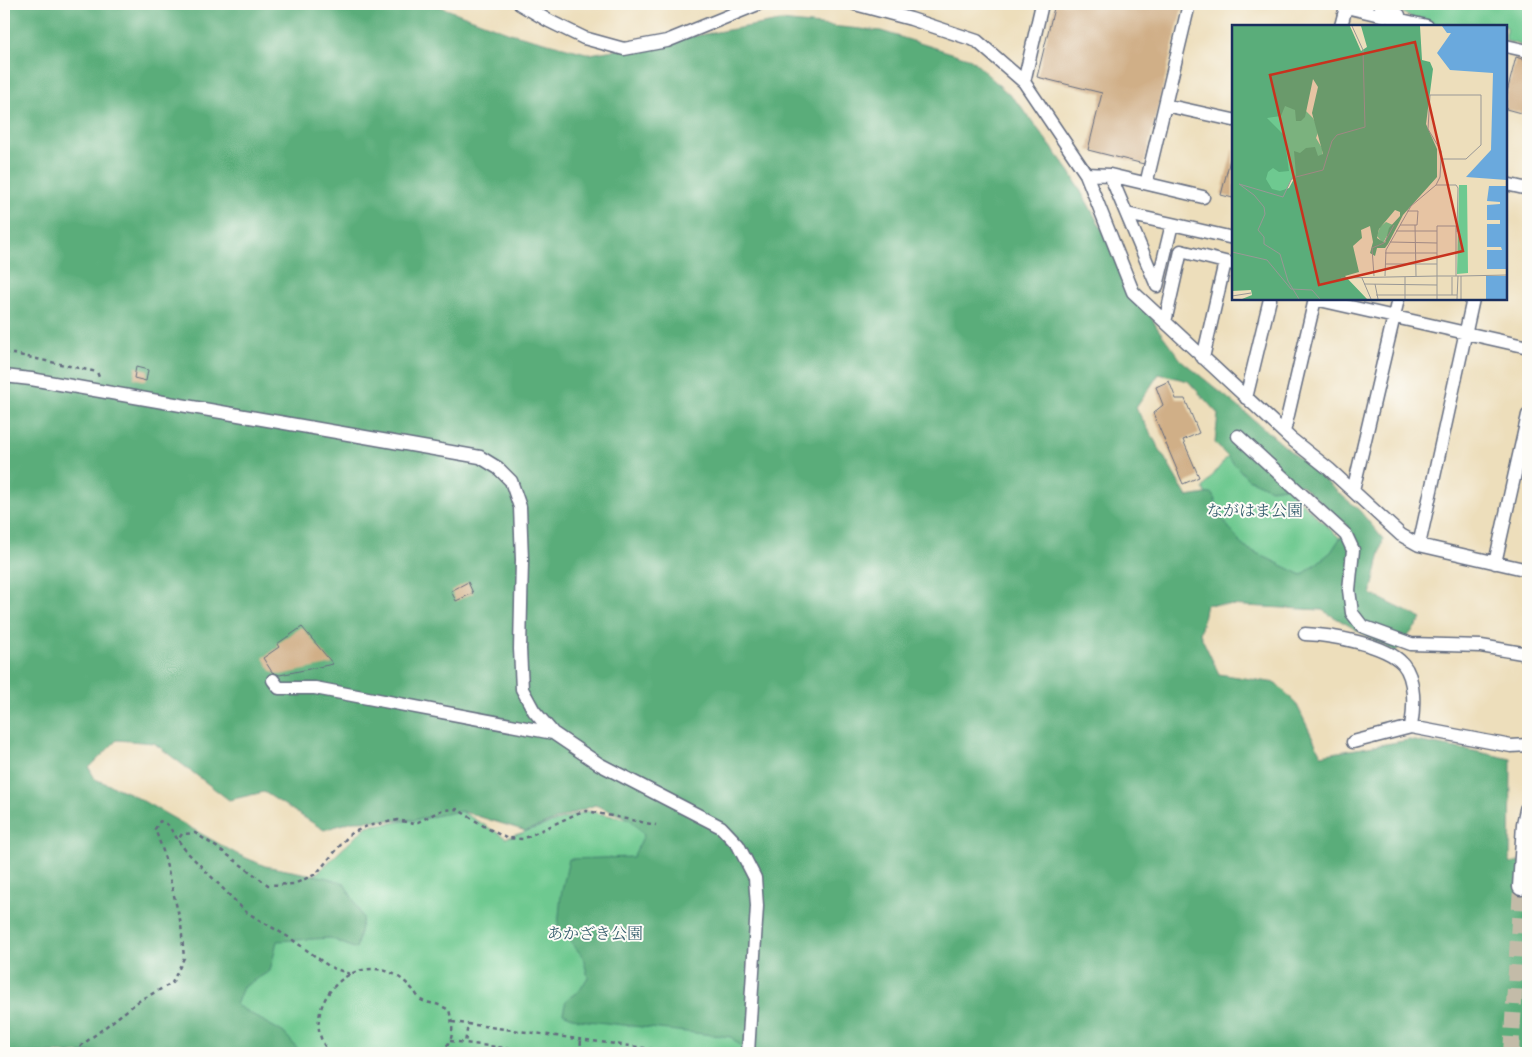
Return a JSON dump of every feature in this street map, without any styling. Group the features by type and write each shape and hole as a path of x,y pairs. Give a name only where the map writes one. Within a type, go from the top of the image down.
{"main road":[{"path":"1521,887 1528,810"}],"street":[{"path":"520,4 584,38 624,49 666,41 758,4"},
{"path":"855,4 911,19 977,41 1024,82 1086,174 1132,292 1246,398 1401,535 1419,545 1528,570"},
{"path":"1024,82 1042,4"},
{"path":"1148,176 1188,4"},
{"path":"1380,4 1411,22"},
{"path":"1342,25 1346,8 1423,25"},
{"path":"1507,46 1528,51"},
{"path":"1164,105 1232,120"},
{"path":"1086,174 1110,175 1203,197"},
{"path":"1110,175 1157,286 1172,224"},
{"path":"1507,184 1528,189"},
{"path":"1127,214 1232,238"},
{"path":"1165,322 1181,251 1229,263 1203,358"},
{"path":"1246,398 1270,300"},
{"path":"1284,432 1315,300"},
{"path":"1320,300 1528,347"},
{"path":"1352,491 1398,300"},
{"path":"1419,545 1473,300"},
{"path":"4,376 186,405 480,457 498,468 511,481 520,507 522,689 534,711 553,733 599,764 720,828 738,845 755,878 757,906 748,1053"},
{"path":"1495,563 1528,415"},
{"path":"1238,436 1346,535 1353,550 1349,590 1352,613 1362,626 1411,644 1481,646 1528,654"},
{"path":"1305,634 1361,642 1384,651 1403,664 1410,679 1414,702 1412,727"},
{"path":"273,680 279,688 315,688 553,733"},
{"path":"1353,742 1412,727 1511,746 1528,745"}],"path":[{"path":"4,354 14,354 97,372"},
{"path":"178,840 182,834 195,834 221,850 268,885 294,884 316,874 350,834 367,826 398,820 414,824 442,810 457,809 486,828 506,838 523,840 578,813 587,811 656,825"},
{"path":"75,1053 82,1045 139,1001 172,983 184,958 181,924 163,851 155,829 160,821 168,825 186,851 246,912 290,938 330,966 350,974"},
{"path":"330,1053 320,1034 319,1016 324,998 335,984 350,974 367,969 385,971 402,978 421,1000 450,1010 452,1022 450,1041 447,1048 438,1053"},
{"path":"452,1022 681,1053"},
{"path":"465,1043 468,1024"},
{"path":"580,1053 582,1040"},
{"path":"450,1041 542,1053"}],"green space":[{"path":"4,4 433,4 510,33 590,54 780,21 881,31 971,59 1020,105 1070,172 1158,329 1181,360 1360,511 1383,539 1371,594 1422,619 1395,652 1322,610 1206,604 1200,634 1219,674 1276,683 1296,703 1321,755 1409,740 1511,759 1510,863 1528,861 1528,1053 748,1053 731,1037 579,1020 563,1013 566,1000 580,990 588,977 583,957 558,926 561,895 569,859 633,857 644,835 630,819 595,805 526,831 461,811 413,820 353,821 324,830 264,792 229,800 154,743 117,740 89,768 95,779 129,793 237,854 265,866 324,877 344,883 363,918 356,949 330,938 277,941 270,971 243,987 236,1005 284,1033 299,1050 299,1053 4,1053","holes":["1159,374 1188,381 1218,414 1215,443 1248,479 1271,489 1301,485 1348,526 1331,552 1302,575 1244,547 1223,520 1212,493 1187,497 1136,408"]},
{"path":"1388,4 1528,4 1528,47 1507,41 1507,25 1440,25 1413,19"},
{"name":"ながはま公園","path":"1238,443 1344,542 1302,576 1227,541 1203,488"},
{"name":"あかざき公園","path":"457,809 506,838 587,811 656,825 756,1053 77,1053 269,885 316,874 367,826 428,818"}],"building":[{"path":"1055,4 1183,4 1144,164 1088,150 1102,93 1037,77"},
{"path":"1516,57 1528,61 1528,115 1507,109 1507,92"},
{"path":"1232,152 1232,198 1221,195"},
{"path":"136,367 148,370 146,381 134,378"},
{"path":"1169,381 1176,399 1185,399 1199,433 1183,440 1199,477 1183,484 1153,413 1163,405 1156,387"},
{"path":"468,582 473,593 456,601 451,591"},
{"path":"302,627 333,664 280,675 272,672 263,658 279,647 277,644"}],"tunnel":[{"path":"1511,1053 1521,887"}]}
